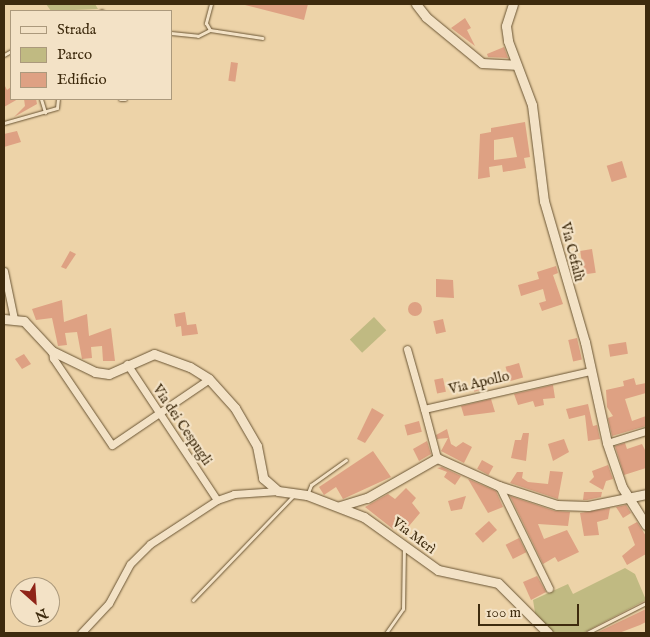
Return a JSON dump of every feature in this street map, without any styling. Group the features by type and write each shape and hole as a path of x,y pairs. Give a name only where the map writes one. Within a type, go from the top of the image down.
{"street":[{"path":"416,4 426,18 482,63 515,66"},
{"name":"Via Cefalù","path":"513,4 506,26 515,66 532,105 544,201 590,371 607,443 627,497 646,525"},
{"path":"4,271 14,319"},
{"path":"4,319 14,319 33,328 52,351 95,372 109,374 127,364 154,354 209,379 223,392 252,435 258,468 278,491"},
{"path":"407,349 437,458"},
{"path":"52,351 53,358 112,445 209,379"},
{"name":"Via dei Cespugli","path":"127,364 217,500"},
{"name":"Via Apollo","path":"424,409 590,371"},
{"path":"607,443 646,431"},
{"path":"437,458 499,486 573,507 646,494"},
{"path":"336,507 367,498 437,458"},
{"path":"499,486 549,588"},
{"path":"81,633 109,603 139,554 217,500 234,494 278,491"},
{"name":"Via Merì","path":"278,491 307,495 364,517 438,570 498,583 548,633"},
{"path":"364,517 362,504 367,498"}],"lane":[{"path":"210,30 206,23 211,4"},
{"path":"172,33 198,36 210,30 262,38"},
{"path":"41,100 44,112"},
{"path":"4,123 44,112 59,105 58,100"},
{"path":"307,495 311,485 346,460"},
{"path":"193,600 295,493"},
{"path":"386,633 403,609 404,546"},
{"path":"587,633 646,603"}],"green space":[{"path":"46,4 95,4 98,9 74,10 50,10"},
{"path":"374,317 386,330 362,353 350,340"},
{"path":"625,568 635,574 646,600 583,633 550,633 536,619 533,600 568,584 573,594"}],"building":[{"path":"241,4 308,4 304,20"},
{"path":"465,18 471,28 467,30 475,46 451,28"},
{"path":"504,47 508,58 488,57 487,54"},
{"path":"231,62 238,63 235,82 228,81"},
{"path":"4,84 7,90 10,88 10,100 16,100 4,107"},
{"path":"24,100 36,100 37,104 14,117 25,106"},
{"path":"525,122 530,157 524,158 526,168 503,172 502,165 489,167 490,177 478,179 480,134 491,132 491,128","holes":["513,137 517,157 494,160 494,140"]},
{"path":"17,131 21,142 4,147 4,134"},
{"path":"622,161 627,177 612,182 607,166"},
{"path":"592,249 596,273 584,275 580,251"},
{"path":"70,251 76,254 66,269 61,267"},
{"path":"556,266 558,273 553,275 563,304 542,311 539,303 546,301 543,289 521,296 518,285 539,279 537,272"},
{"path":"436,279 453,280 454,298 436,297"},
{"path":"62,300 64,322 87,314 89,336 111,328 115,361 103,361 102,346 91,347 92,358 82,359 77,332 65,333 67,345 58,346 52,318 36,320 32,309"},
{"path":"412,302 418,302 422,309 418,316 412,316 408,312 408,306"},
{"path":"185,312 187,325 196,324 198,334 182,336 181,326 176,327 174,314"},
{"path":"443,319 446,332 436,334 433,321"},
{"path":"577,338 582,359 573,361 568,340"},
{"path":"626,342 628,354 610,357 608,345"},
{"path":"24,354 31,364 22,369 15,359"},
{"path":"519,363 523,377 510,381 506,367"},
{"path":"443,378 446,392 437,394 434,380"},
{"path":"483,378 486,389 474,392 471,381"},
{"path":"634,378 636,385 646,383 646,393 625,399 632,421 646,416 646,426 612,436 608,418 613,416 607,407 606,390 624,386 623,381"},
{"path":"553,385 555,398 543,399 544,405 535,407 533,401 518,405 514,394"},
{"path":"491,399 495,412 464,416 461,406"},
{"path":"588,404 593,426 597,425 600,439 588,441 585,415 569,419 566,409"},
{"path":"372,408 384,415 365,443 357,439"},
{"path":"419,421 422,432 407,436 405,425"},
{"path":"447,429 451,444 456,447 463,442 472,447 464,463 441,451 448,438 437,439 436,435"},
{"path":"523,433 529,433 526,461 511,458 515,440 521,440"},
{"path":"564,439 569,452 553,461 548,444"},
{"path":"427,441 431,454 419,461 413,449"},
{"path":"625,443 627,449 642,444 646,452 646,468 624,475 615,446"},
{"path":"373,451 391,477 343,499 336,487 324,495 319,487"},
{"path":"482,460 493,466 489,475 477,469"},
{"path":"608,465 613,479 606,481 603,490 589,482 594,477 592,471"},
{"path":"442,467 461,476 455,485 444,477 447,472 437,468"},
{"path":"550,471 563,472 558,499 510,483 517,472 523,472 522,478 528,482 548,484"},
{"path":"468,479 496,491 503,507 488,513"},
{"path":"406,488 416,498 412,503 420,513 409,526 399,524 393,529 365,507 388,494 395,499"},
{"path":"584,492 602,492 601,497 583,500"},
{"path":"466,496 462,509 451,511 448,501"},
{"path":"510,496 555,511 570,512 568,526 538,524 544,539 567,530 579,552 558,562 555,557 543,564"},
{"path":"626,505 631,513 623,518 616,507"},
{"path":"610,508 608,519 597,522 599,535 584,536 580,513"},
{"path":"489,521 497,530 483,543 475,534"},
{"path":"637,522 646,536 646,554 627,565 622,556 635,545 628,527"},
{"path":"519,538 526,552 513,559 506,545"},
{"path":"537,576 546,592 531,600 523,582"},
{"path":"646,609 646,622 640,625 619,633 596,633"}]}
